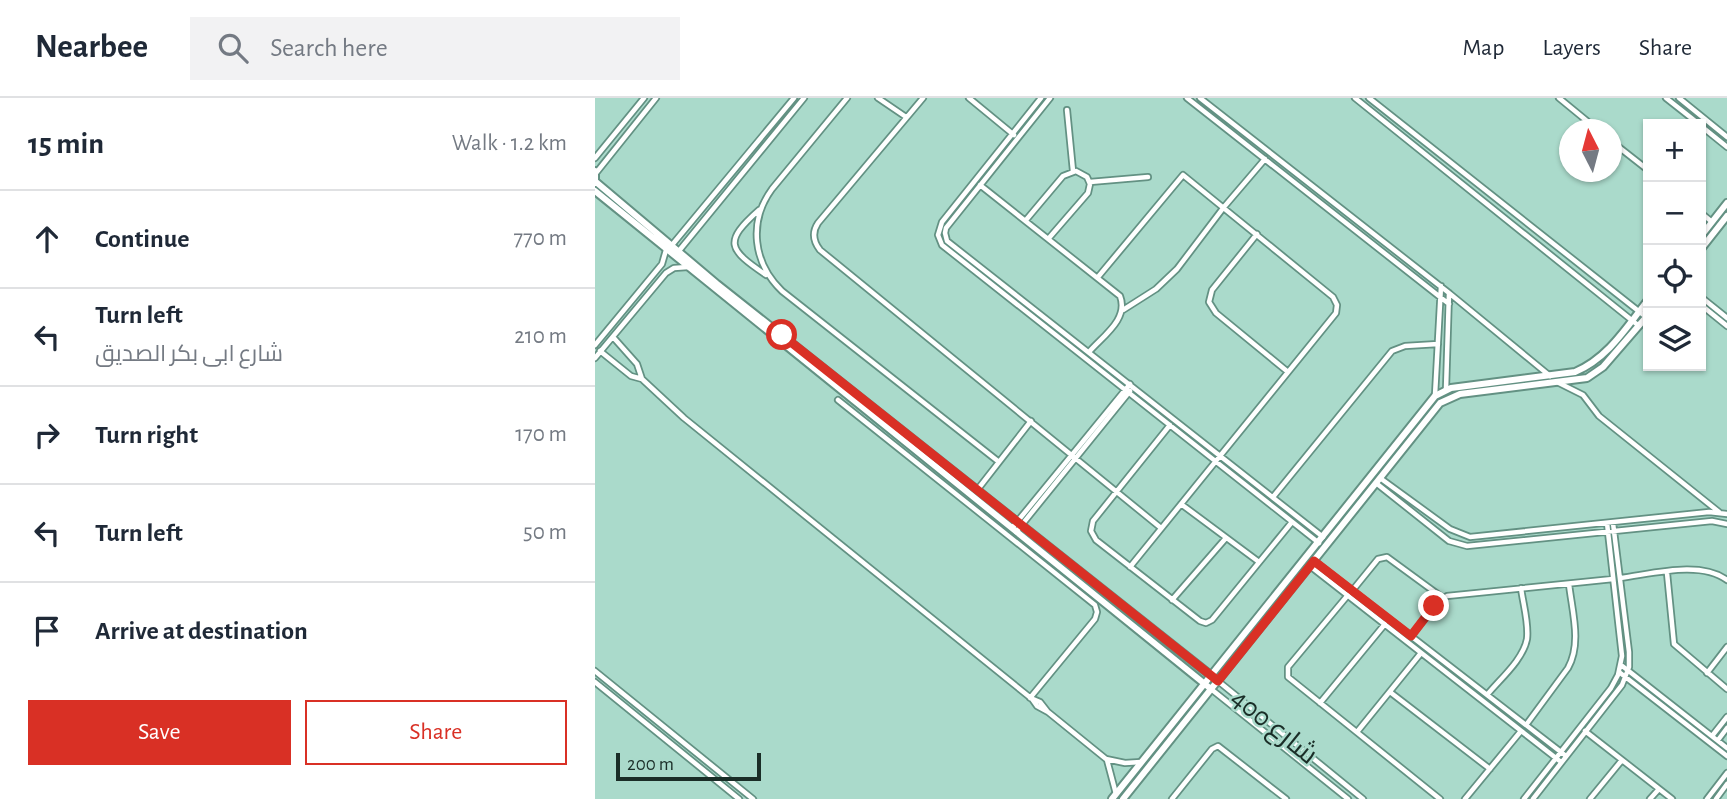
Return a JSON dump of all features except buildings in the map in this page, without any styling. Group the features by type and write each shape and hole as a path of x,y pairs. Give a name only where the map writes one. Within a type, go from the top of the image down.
{"main road":[{"path":"596,172 595,182 688,267 978,489 1218,681"},
{"path":"595,191 632,216"},
{"path":"1706,230 1727,203"},
{"path":"1704,245 1727,216"},
{"path":"669,247 1211,689"},
{"path":"1114,797 1435,396 1447,390 1575,372 1599,360 1643,307"},
{"path":"1123,799 1440,403 1449,397 1587,378 1596,373 1643,321"}],"street":[{"path":"595,158 643,98"},
{"path":"596,172 656,98"},
{"path":"595,345 659,267 669,247 794,98"},
{"path":"678,252 804,98"},
{"path":"847,98 772,189 760,210 757,247 761,261 782,291 999,462"},
{"path":"878,98 906,117"},
{"path":"923,98 818,223 814,233 816,244 891,309 1162,528"},
{"path":"969,98 1018,138"},
{"path":"1041,98 942,222 939,238 947,250 1292,522 1320,539"},
{"path":"1050,98 946,228 946,239 1273,497 1327,545"},
{"path":"1187,98 1449,304"},
{"path":"1200,98 1441,286 1557,383 1583,395 1599,416 1719,512"},
{"path":"1355,98 1639,326"},
{"path":"1369,98 1643,314"},
{"path":"1559,98 1585,119"},
{"path":"1666,98 1692,119"},
{"path":"1679,98 1727,136"},
{"path":"1067,110 1073,171"},
{"path":"1706,130 1727,147"},
{"path":"615,133 623,140"},
{"path":"1622,149 1643,166"},
{"path":"1122,310 1170,277 1265,159"},
{"path":"1026,220 1063,176 1073,171 1081,173 1090,182 1148,177"},
{"path":"1098,277 1183,175 1336,301 1336,313 1131,567"},
{"path":"1049,239 1088,193 1090,182"},
{"path":"980,185 1118,292 1122,310 1118,320 1085,357"},
{"path":"760,210 740,227 735,237 735,245 741,257 770,277"},
{"path":"1706,217 1712,222"},
{"path":"1257,234 1212,290 1209,302 1216,313 1289,372"},
{"path":"659,267 666,273"},
{"path":"595,358 666,273 674,268 688,267"},
{"path":"1435,396 1441,286"},
{"path":"1447,390 1449,293"},
{"path":"1706,301 1727,318"},
{"path":"1705,308 1727,326"},
{"path":"613,337 637,364 642,379"},
{"path":"1273,497 1389,353 1401,346 1438,344"},
{"path":"600,351 631,376 642,379 694,426 1037,706 1106,759 1125,763 1142,762"},
{"path":"1014,530 1132,385"},
{"path":"838,400 1095,605 1097,611 1094,619 1031,699"},
{"path":"978,489 1031,421"},
{"path":"1170,425 1093,520 1091,531 1096,540 1200,621 1208,622 1292,522"},
{"path":"1378,481 1465,536 1481,537 1719,512 1727,514"},
{"path":"1378,481 1449,541 1463,546 1712,521 1727,524"},
{"path":"1181,504 1259,562"},
{"path":"1524,799 1614,683 1619,672 1621,665 1610,523"},
{"path":"1532,799 1585,732 1628,671 1629,657 1620,579 1611,532"},
{"path":"1172,600 1226,538"},
{"path":"1440,799 1290,678 1287,669 1378,559 1387,556 1443,598"},
{"path":"1312,564 1411,636 1566,756"},
{"path":"1620,579 1703,569 1727,580"},
{"path":"1667,573 1673,640 1682,653 1727,689"},
{"path":"1407,642 1437,603 1452,595 1613,579"},
{"path":"1526,725 1573,659 1576,644 1569,583"},
{"path":"1487,695 1526,644 1527,629 1521,588"},
{"path":"1350,593 1407,642 1561,762"},
{"path":"1320,703 1385,624"},
{"path":"1707,673 1727,647"},
{"path":"1357,732 1421,653"},
{"path":"1621,665 1727,748"},
{"path":"595,671 753,799"},
{"path":"1619,672 1727,756"},
{"name":"شارع 400","path":"1218,681 1363,799"},
{"path":"595,682 739,799"},
{"name":"شارع 400","path":"1211,689 1348,799"},
{"path":"1390,692 1490,769"},
{"path":"1712,736 1727,717"},
{"path":"1718,740 1727,728"},
{"path":"1465,799 1521,731"},
{"path":"1585,732 1672,799"},
{"path":"1172,799 1212,749 1218,746 1286,799"},
{"path":"1106,759 1114,797"},
{"path":"1590,799 1622,760"},
{"path":"1707,799 1727,773"},
{"path":"1716,799 1727,785"},
{"path":"1650,799 1659,789"}],"route":[{"path":"782,335 1218,681 1314,561 1411,636 1434,606"}]}
